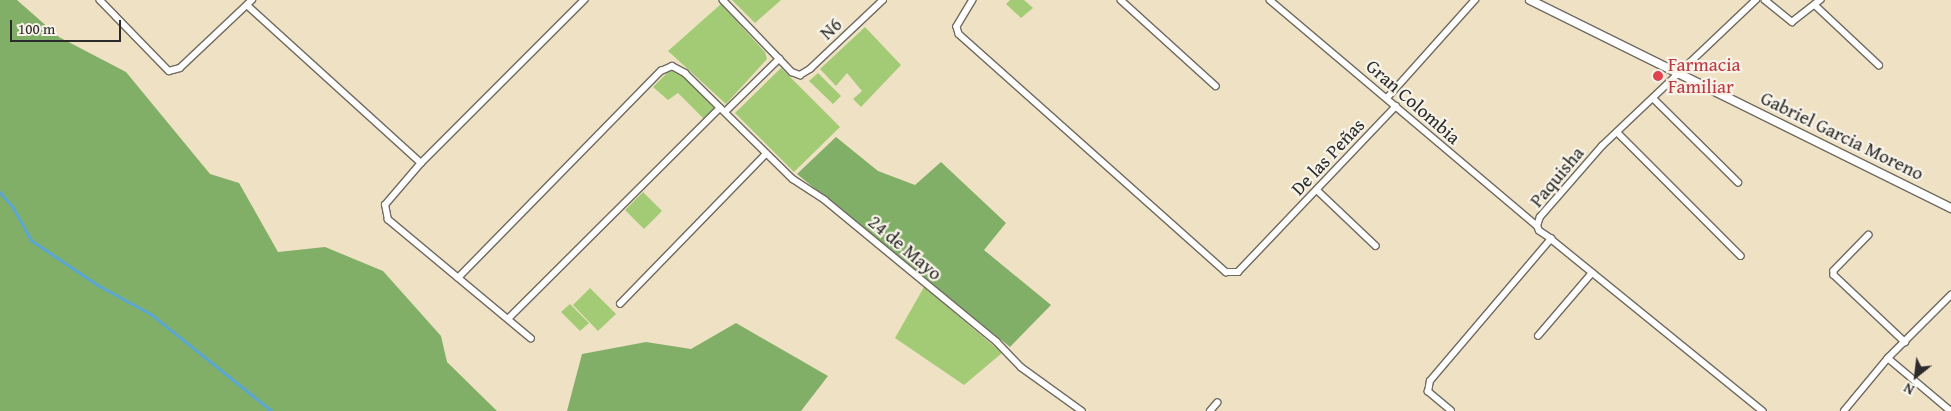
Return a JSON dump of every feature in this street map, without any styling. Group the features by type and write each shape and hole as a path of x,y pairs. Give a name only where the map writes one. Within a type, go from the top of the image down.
{"street":[{"path":"100,0 169,72 180,68 249,2 421,163"},
{"path":"532,339 385,214 385,205 421,163 584,0"},
{"path":"508,319 722,110 779,59 723,0"},
{"name":"N6","path":"779,59 797,75 810,69 883,0"},
{"name":"De las Peñas","path":"973,0 957,27 959,34 1226,272 1238,272 1282,228 1396,106"},
{"path":"1121,0 1216,86"},
{"name":"Gran Colombia","path":"1270,0 1537,226"},
{"path":"1387,98 1475,0"},
{"name":"Gabriel Garcia Moreno","path":"1530,0 1951,208"},
{"name":"Paquisha","path":"1551,239 1537,226 1563,189 1617,132 1756,0"},
{"path":"1765,0 1792,22 1818,2 1879,65"},
{"name":"24 de Mayo","path":"458,278 661,71 672,66 681,70 766,154 997,342 1021,367 1082,411"},
{"path":"1653,98 1738,182"},
{"path":"1617,132 1741,256"},
{"path":"620,304 766,154"},
{"path":"1317,190 1376,246"},
{"path":"1869,235 1834,271 1834,275 1905,342"},
{"path":"1451,411 1427,388 1440,367 1551,239 1763,411"},
{"path":"1538,336 1592,273"},
{"path":"1845,411 1888,358 1951,295"},
{"path":"1888,358 1951,411"},
{"path":"1210,411 1217,403"}],"green space":[{"path":"0,0 17,0 59,37 126,72 210,174 239,183 278,252 325,247 383,271 441,336 447,362 497,411 0,411"},
{"path":"732,0 781,0 755,23"},
{"path":"1010,0 1024,0 1033,8 1021,18 1006,4"},
{"path":"721,4 765,52 767,59 726,104 668,51"},
{"path":"865,27 901,65 861,107 853,99 862,91 847,73 836,86 820,69"},
{"path":"781,68 840,127 794,172 735,113"},
{"path":"670,70 685,77 715,107 704,119 678,93 668,100 653,87"},
{"path":"818,73 841,96 833,104 809,81"},
{"path":"836,137 878,171 915,185 941,162 1006,223 984,250 1051,305 1010,347 797,174"},
{"path":"643,192 662,211 644,229 625,210"},
{"path":"924,287 1002,353 964,385 895,338"},
{"path":"590,288 616,314 598,331 573,305"},
{"path":"570,304 589,323 580,331 561,312"},
{"path":"736,323 828,376 801,411 567,411 582,354 646,342 691,349"}],"waterway":[{"path":"0,192 13,207 31,240 98,285 151,314 272,411"}],"place":[{"name":"Farmacia Familiar","path":"1658,76"}]}
